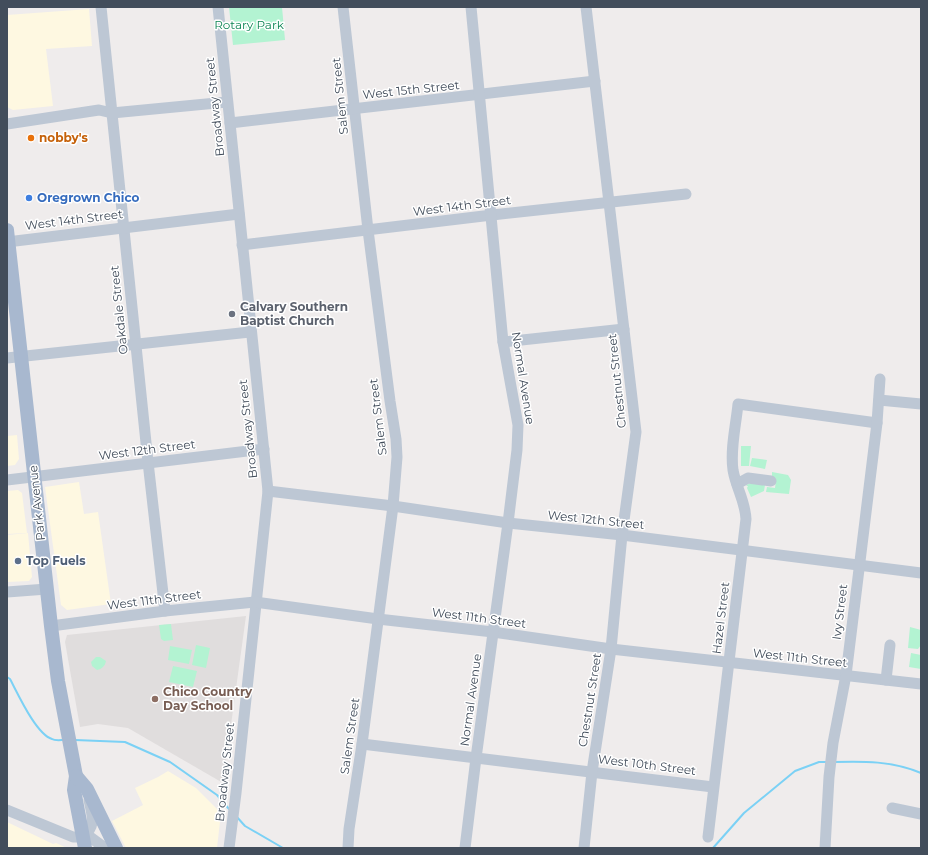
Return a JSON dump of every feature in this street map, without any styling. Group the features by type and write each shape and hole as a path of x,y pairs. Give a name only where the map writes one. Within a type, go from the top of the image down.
{"main road":[{"name":"Park Avenue","path":"7,238 14,357 34,478 58,682 76,776 74,790 84,843"},
{"path":"76,776 87,789 116,848"}],"street":[{"name":"Oakdale Street","path":"101,7 123,227 165,610"},
{"name":"Broadway Street","path":"218,7 250,332 268,491 229,848"},
{"name":"Salem Street","path":"343,7 368,230 396,438 397,457 393,506 362,744 349,829 348,848"},
{"name":"Normal Avenue","path":"466,848 476,758 517,450 518,425 503,342 471,7"},
{"name":"Chestnut Street","path":"584,848 592,772 611,649 622,535 636,432 586,7"},
{"name":"West 15th Street","path":"230,123 480,95 595,80"},
{"path":"7,124 99,110 112,113 227,102"},
{"name":"West 14th Street","path":"242,246 492,215 686,194"},
{"name":"West 14th Street","path":"7,238 239,214"},
{"path":"503,342 624,329"},
{"path":"14,357 250,332"},
{"name":"Ivy Street","path":"825,848 829,777 833,744 846,675 877,423 880,379"},
{"path":"879,400 921,404"},
{"name":"Hazel Street","path":"708,837 746,519 746,509 733,470 733,453 738,404 877,423"},
{"name":"West 12th Street","path":"7,480 34,478 148,462 264,449"},
{"path":"737,484 748,478 770,482"},
{"name":"West 12th Street","path":"268,491 393,506 508,523 622,535 921,573"},
{"path":"7,592 47,589"},
{"name":"West 11th Street","path":"51,626 165,610 255,602 378,619 493,632 611,649 921,684"},
{"path":"886,680 890,645"},
{"name":"West 10th Street","path":"362,744 714,787"},
{"path":"84,843 92,826 92,816 87,789"},
{"path":"892,808 921,814"},
{"path":"7,810 84,843"},
{"path":"84,843 90,837 105,848"}],"shaded area":[{"path":"89,9 92,46 46,49 53,106 13,110 7,107 7,15"},
{"path":"17,435 19,459 15,465 7,466 7,436"},
{"path":"79,482 84,514 98,512 111,604 67,610 61,605 45,487"},
{"path":"18,490 22,493 27,533 7,534 7,491"},
{"path":"28,533 32,577 29,581 7,582 7,535"},
{"name":"Chico Country Day School","path":"246,616 223,783 128,728 98,724 80,727 65,642 67,635"},
{"path":"168,771 196,788 221,813 217,848 126,848 112,821 143,805 135,788"},
{"path":"7,822 53,844 56,843 67,848 7,848"}],"green space":[{"name":"Rotary Park","path":"229,7 282,7 285,40 233,45"},
{"path":"741,446 751,446 749,466 741,466"},
{"path":"752,458 767,460 765,469 750,466"},
{"path":"772,472 788,475 791,480 789,494 766,492 767,487 775,488 776,480 772,477"},
{"path":"751,483 765,485 764,491 751,497 747,488 748,486 746,485"},
{"path":"171,624 173,640 164,641 161,639 159,625"},
{"path":"910,627 921,630 921,645 918,649 908,648"},
{"path":"196,645 210,648 206,668 192,665"},
{"path":"170,646 192,650 189,664 168,660"},
{"path":"911,653 921,655 921,669 909,667"},
{"path":"96,657 100,657 106,661 103,667 97,670 92,666 91,662"},
{"path":"173,666 197,671 193,687 169,682"}],"waterway":[{"path":"7,677 10,679 28,713 40,730 53,740 64,740"},
{"path":"75,740 125,742 170,762 217,795 229,809"},
{"path":"713,848 744,813 795,771 819,762 827,762"},
{"path":"834,762 889,764 921,773"},
{"path":"236,816 245,826 283,848"}],"place":[{"name":"nobby's","path":"31,138"},
{"name":"Oregrown Chico","path":"29,198"},
{"name":"Calvary Southern Baptist Church","path":"232,314"},
{"name":"Top Fuels","path":"18,561"},
{"name":"Chico Country Day School","path":"155,699"}]}
